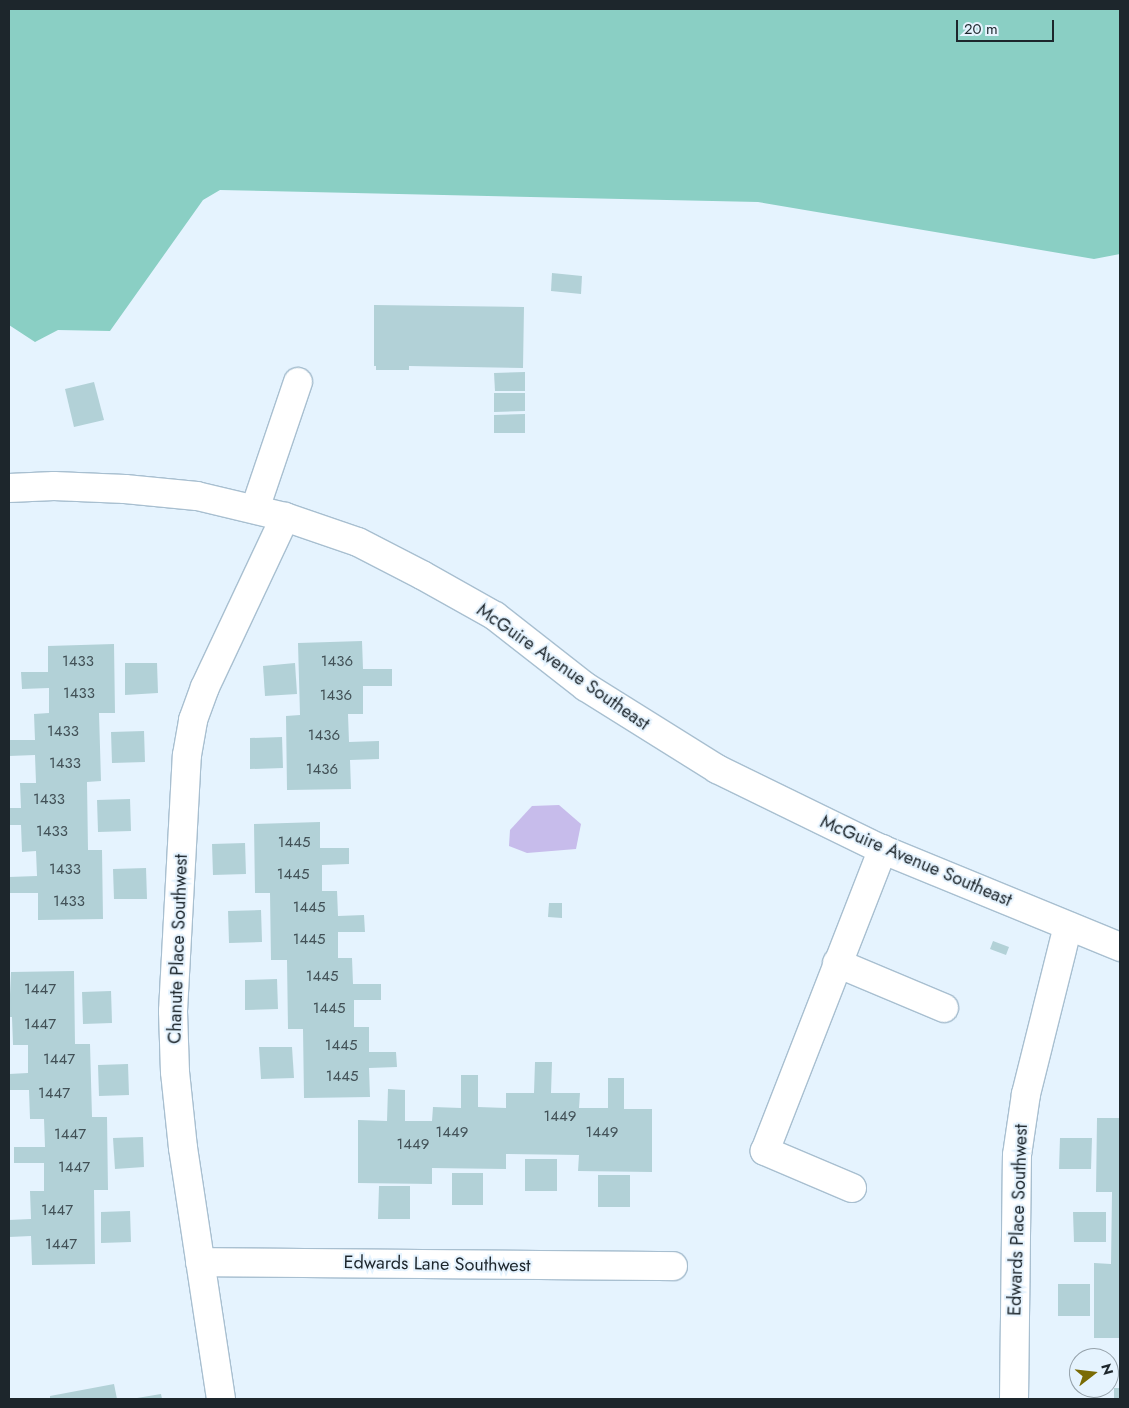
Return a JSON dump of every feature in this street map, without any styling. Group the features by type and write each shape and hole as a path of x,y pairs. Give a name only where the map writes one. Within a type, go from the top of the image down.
{"street":[{"path":"255,509 298,382"},
{"name":"McGuire Avenue Southeast","path":"9,488 54,486 125,489 197,496 286,517 358,542 495,616 586,687 685,751 765,794 883,849 1120,947"},
{"name":"Chanute Place Southwest","path":"221,1399 183,1148 174,1048 173,1011 187,755 193,720 205,687 286,517"},
{"path":"852,1188 765,1151 883,849"},
{"name":"Edwards Place Southwest","path":"1014,1399 1017,1155 1026,1094 1068,926"},
{"path":"838,963 944,1008"},
{"name":"Edwards Lane Southwest","path":"200,1262 673,1266"}],"shaded area":[{"path":"9,9 1120,9 1120,254 1094,259 758,202 220,190 203,200 110,331 58,330 35,342 9,325"},
{"path":"559,805 581,824 576,849 527,853 509,846 510,830 532,806"}],"building":[{"path":"552,273 582,276 581,294 551,291"},
{"path":"374,305 524,307 523,368 409,366 409,370 376,370 376,366 374,366"},
{"path":"525,372 525,391 495,391 494,373"},
{"path":"94,382 104,420 74,427 65,389"},
{"path":"494,393 525,393 525,411 494,412"},
{"path":"525,414 525,433 494,433 494,415"},
{"path":"362,641 363,669 392,669 392,686 363,686 363,714 348,714 349,742 379,741 379,759 350,760 351,789 287,790 286,716 300,715 298,643"},
{"path":"114,644 115,713 99,713 101,781 87,782 88,850 102,850 103,919 38,920 38,893 10,893 9,877 37,876 36,851 22,852 21,825 9,825 9,808 21,808 20,783 36,783 35,755 9,756 9,740 35,740 34,714 49,713 49,688 22,689 21,672 48,672 48,646"},
{"path":"125,663 157,663 158,693 125,695"},
{"path":"295,663 297,694 265,696 263,666"},
{"path":"144,731 145,762 112,763 111,732"},
{"path":"282,737 283,768 250,769 250,738"},
{"path":"130,799 131,831 98,832 97,800"},
{"path":"320,822 320,848 349,848 349,864 322,865 322,891 337,891 338,916 364,915 365,932 338,932 338,958 352,958 353,984 381,984 381,1000 354,1000 354,1027 369,1027 369,1052 396,1052 397,1067 369,1068 370,1097 304,1098 303,1029 288,1029 287,960 271,960 270,893 255,893 254,824"},
{"path":"245,843 246,874 213,875 212,844"},
{"path":"146,868 147,899 114,899 113,869"},
{"path":"549,903 562,903 562,918 548,917"},
{"path":"261,910 262,942 229,943 228,911"},
{"path":"993,941 1009,947 1006,955 990,949"},
{"path":"74,971 75,1044 90,1044 92,1117 107,1117 108,1190 94,1190 95,1264 32,1265 31,1236 9,1237 9,1220 31,1219 30,1191 44,1191 44,1163 14,1163 14,1147 45,1147 44,1119 30,1119 29,1090 9,1090 9,1074 28,1073 28,1045 13,1045 12,1017 9,1017 11,972"},
{"path":"277,979 278,1009 245,1010 245,980"},
{"path":"111,991 112,1023 83,1024 82,992"},
{"path":"259,1047 292,1047 294,1078 261,1079"},
{"path":"535,1062 552,1062 551,1093 580,1093 579,1108 608,1108 608,1078 624,1078 624,1109 652,1109 652,1172 578,1171 579,1155 506,1154 506,1169 432,1168 432,1184 358,1183 358,1120 387,1121 388,1089 405,1090 405,1121 432,1121 433,1107 461,1108 461,1075 478,1075 478,1107 506,1108 506,1093 534,1093"},
{"path":"128,1064 129,1095 99,1096 98,1065"},
{"path":"1097,1118 1120,1118 1120,1338 1094,1338 1094,1263 1111,1264 1112,1192 1096,1192"},
{"path":"143,1137 144,1167 115,1169 113,1138"},
{"path":"1060,1138 1092,1138 1091,1169 1059,1169"},
{"path":"525,1159 557,1159 557,1191 525,1191"},
{"path":"452,1173 483,1173 483,1205 452,1205"},
{"path":"598,1175 630,1175 630,1207 598,1207"},
{"path":"379,1186 410,1186 410,1219 378,1219"},
{"path":"130,1211 131,1242 101,1243 101,1212"},
{"path":"1073,1212 1106,1212 1106,1242 1074,1242"},
{"path":"1058,1284 1090,1284 1090,1316 1058,1316"},
{"path":"114,1384 117,1399 50,1399 50,1396"},
{"path":"1120,1388 1120,1399 1114,1399 1119,1398"},
{"path":"161,1394 162,1399 137,1399 137,1398"}]}
